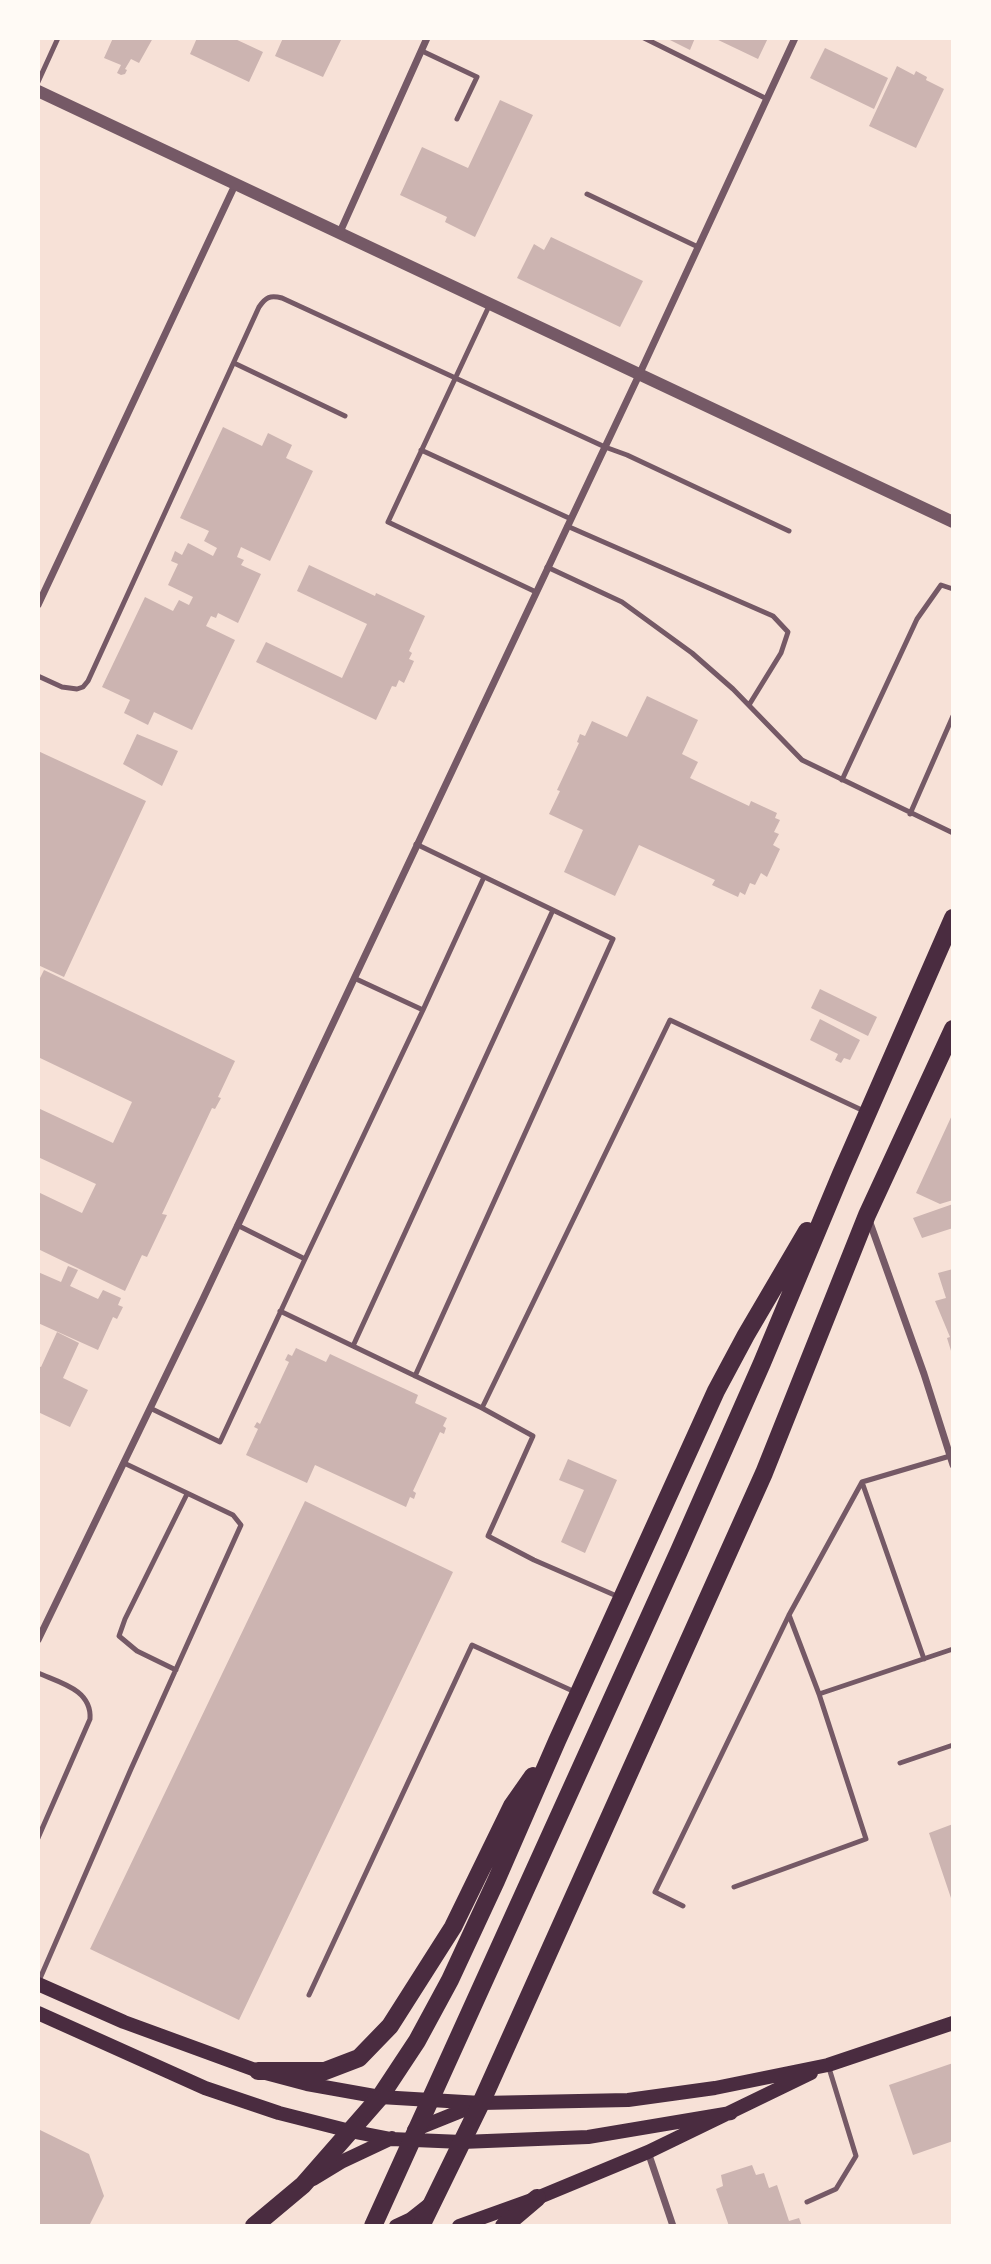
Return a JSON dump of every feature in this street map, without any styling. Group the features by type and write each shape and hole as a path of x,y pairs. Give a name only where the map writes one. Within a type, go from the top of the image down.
{"main road":[{"path":"373,2225 707,1488 953,918"},
{"path":"421,2225 481,2103 764,1472 867,1215 953,1029"},
{"path":"303,2185 380,2097 417,2040 450,1980 716,1391 841,1174"},
{"path":"258,2071 325,2071 359,2057 390,2026 453,1927 512,1806 556,1741"},
{"path":"38,1983 124,2022 258,2071 307,2084 380,2097 481,2103 641,2098 715,2088 828,2065"},
{"path":"38,2013 205,2088 279,2113 350,2132 391,2139 462,2142 588,2137 731,2113"},
{"path":"459,2225 537,2198 648,2152 828,2065 953,2022"},
{"path":"254,2225 303,2185 341,2162 481,2103"},
{"path":"504,2225 537,2198"},
{"path":"397,2225 411,2219 433,2202"}],"street":[{"path":"340,232 427,38"},
{"path":"38,1640 605,447 795,38"},
{"path":"38,92 953,522"},
{"path":"38,605 235,185"},
{"path":"867,1215 924,1374 951,1460"},
{"path":"648,2152 673,2225"}],"lane":[{"path":"38,82 58,38"},
{"path":"645,38 767,99"},
{"path":"422,51 477,77 457,119"},
{"path":"587,194 698,247"},
{"path":"38,676 70,689 83,687 88,681 259,307 265,299 272,296 282,298 789,531"},
{"path":"490,304 387,522 536,592"},
{"path":"234,363 345,416"},
{"path":"421,450 569,523 772,615 788,632 781,653 749,705"},
{"path":"547,568 622,602 692,653 749,705 802,760 953,833"},
{"path":"842,780 917,619 941,585 953,589"},
{"path":"910,814 953,716"},
{"path":"415,1376 613,939 416,844"},
{"path":"150,1408 220,1442 484,877"},
{"path":"353,1346 553,910"},
{"path":"354,978 423,1010"},
{"path":"482,1408 670,1020 869,1113"},
{"path":"237,1225 305,1259"},
{"path":"280,1311 482,1408 533,1436 488,1536 534,1560 621,1598"},
{"path":"683,1906 655,1892 789,1615 862,1482 951,1460"},
{"path":"38,1983 241,1525 233,1516 124,1463"},
{"path":"862,1482 924,1659"},
{"path":"176,1670 137,1651 118,1636 187,1494"},
{"path":"734,1887 866,1839 819,1694 789,1615"},
{"path":"309,1995 472,1645 578,1693"},
{"path":"819,1694 953,1650"},
{"path":"38,1673 79,1691 91,1709 90,1719 38,1838"},
{"path":"900,1763 953,1745"},
{"path":"807,2202 836,2189 856,2156 828,2065"}],"building":[{"path":"113,38 153,38 139,63 131,59 125,74 121,75 117,73 121,65 104,58"},
{"path":"197,38 233,38 263,52 249,82 190,54"},
{"path":"283,38 342,38 323,77 275,56"},
{"path":"666,38 695,38 690,50"},
{"path":"714,38 768,38 758,59"},
{"path":"825,48 888,78 874,109 810,78"},
{"path":"897,66 914,75 916,71 927,77 926,80 944,89 916,148 869,126"},
{"path":"500,100 533,115 475,237 445,222 447,217 400,195 422,147 468,168"},
{"path":"551,237 643,281 620,327 517,278 534,244 544,250"},
{"path":"223,427 262,446 268,433 292,445 286,458 313,471 270,561 241,547 237,557 244,560 241,565 261,574 238,623 218,613 216,618 211,616 206,626 235,640 192,730 154,712 148,725 124,713 130,700 102,687 145,597 173,611 179,600 189,605 193,597 168,585 178,564 171,561 175,551 182,555 188,543 213,556 217,548 204,541 209,531 180,518"},
{"path":"309,565 425,616 409,651 412,653 409,659 414,661 404,683 399,680 396,687 392,686 376,720 256,662 266,642 342,678 367,624 297,591"},
{"path":"647,696 698,720 682,754 698,762 690,778 749,806 751,801 777,813 775,818 780,820 774,832 779,834 773,845 780,849 767,877 761,873 755,885 750,883 745,895 740,892 738,897 712,885 715,880 639,845 615,896 564,872 583,830 549,814 579,743 580,734 585,736 592,721 627,737"},
{"path":"137,734 178,751 162,786 123,764"},
{"path":"38,751 146,801 64,977 38,965"},
{"path":"44,970 235,1061 218,1097 221,1098 215,1109 212,1108 162,1214 167,1215 147,1257 142,1255 125,1291 38,1249 38,1192 82,1213 96,1184 38,1157 38,1108 113,1143 132,1102 38,1057 38,982"},
{"path":"820,989 877,1017 868,1036 811,1008"},
{"path":"820,1019 860,1040 850,1060 844,1058 841,1063 835,1060 838,1054 810,1040"},
{"path":"953,1113 953,1200 940,1204 916,1193"},
{"path":"953,1204 953,1228 922,1238 913,1218"},
{"path":"68,1266 78,1270 70,1286 98,1299 103,1290 121,1298 118,1305 123,1307 117,1319 113,1317 98,1350 38,1323 38,1272 61,1282"},
{"path":"953,1269 952,1354 947,1338 950,1337 935,1301 946,1298 938,1273"},
{"path":"57,1332 79,1343 63,1378 88,1390 70,1427 38,1412 38,1366 41,1367"},
{"path":"296,1348 326,1362 330,1354 418,1395 415,1403 447,1418 443,1426 446,1428 444,1434 440,1432 413,1491 416,1493 414,1499 410,1497 406,1507 315,1465 307,1483 246,1455 258,1429 254,1427 257,1422 260,1424 289,1362 285,1360 288,1354 292,1356"},
{"path":"568,1459 617,1480 585,1553 561,1542 584,1490 559,1480"},
{"path":"305,1501 453,1572 239,2020 90,1949"},
{"path":"953,1824 953,1901 952,1901 929,1833"},
{"path":"953,2063 953,2141 913,2155 889,2085"},
{"path":"38,2129 89,2154 104,2196 89,2226 38,2226"},
{"path":"752,2165 756,2175 764,2173 769,2188 777,2185 789,2221 799,2218 802,2226 729,2226 716,2189 723,2186 721,2175"}]}
